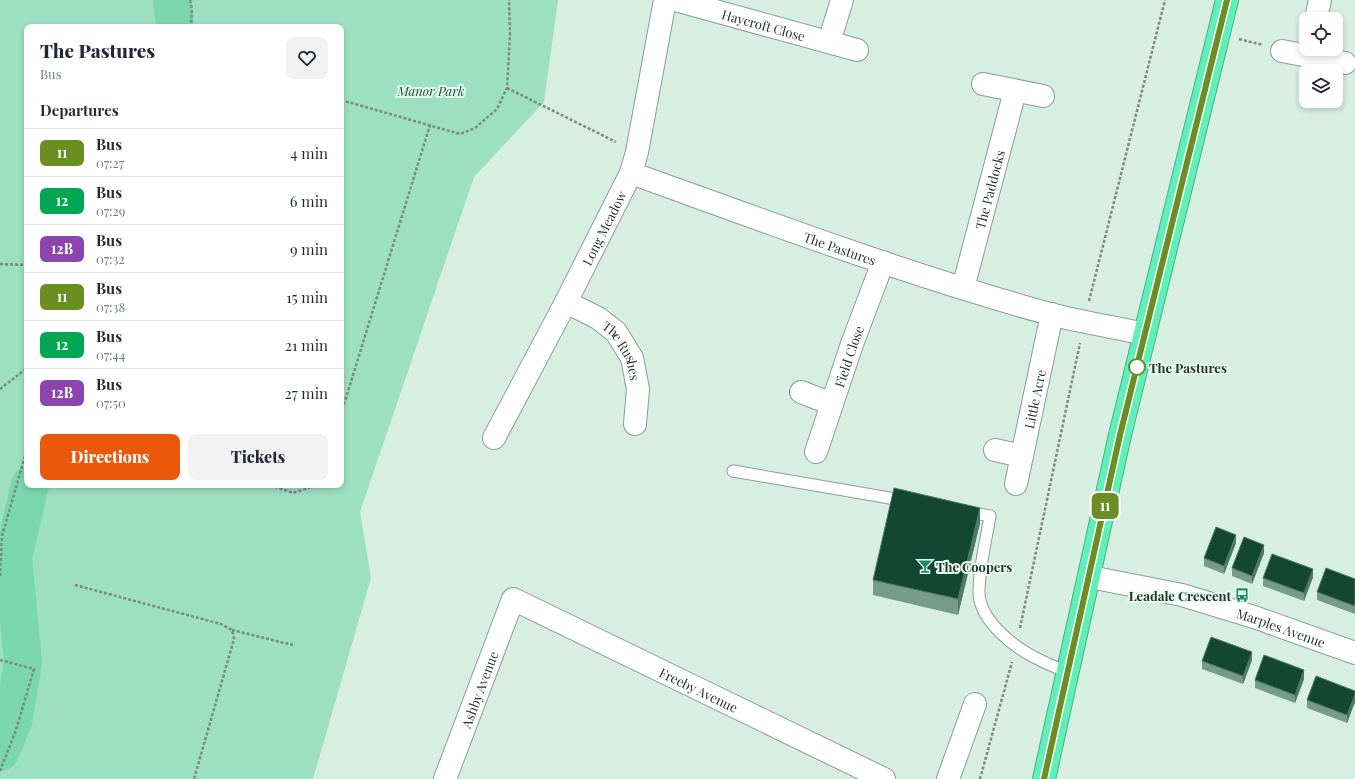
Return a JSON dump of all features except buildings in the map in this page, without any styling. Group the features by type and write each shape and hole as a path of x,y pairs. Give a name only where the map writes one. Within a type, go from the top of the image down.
{"highway":[{"path":"1044,779 1090,577 1120,435 1227,0"}],"street":[{"name":"Long Meadow","path":"494,438 566,302 631,173 637,152 665,0"},
{"name":"Haycroft Close","path":"675,0 857,50"},
{"path":"829,42 842,0"},
{"path":"1317,12 1320,0"},
{"path":"1282,51 1299,52"},
{"path":"1322,56 1345,63"},
{"path":"983,84 1043,96"},
{"name":"The Paddocks","path":"962,288 1015,91"},
{"name":"The Pastures","path":"631,173 883,262 962,288 1052,314 1145,334"},
{"name":"Field Close","path":"816,452 852,344 883,262"},
{"name":"The Rushes","path":"566,302 598,318 616,332 632,358 638,389 635,424"},
{"name":"Little Acre","path":"1016,484 1052,314"},
{"path":"801,392 832,404"},
{"path":"995,450 1022,456"},
{"name":"Marples Avenue","path":"1090,577 1182,596 1254,617 1355,653"},
{"name":"Ashby Avenue","path":"445,779 513,599"},
{"name":"Freeby Avenue","path":"513,599 884,779"},
{"path":"948,779 975,704"}],"lane":[{"path":"733,470 918,503"},
{"path":"954,509 990,516 981,570 979,593 982,609 992,623 1016,646 1039,660 1068,672"}],"path":[{"path":"190,0 192,9 191,24"},
{"path":"344,101 460,134 475,128 497,110 507,88 510,34 509,0"},
{"path":"980,779 1016,646 1084,321 1165,0"},
{"path":"1219,33 1282,51"},
{"path":"507,88 637,152"},
{"path":"344,404 430,126"},
{"path":"0,264 24,265"},
{"path":"0,389 24,370"},
{"path":"0,576 2,536 24,459"},
{"path":"279,488 293,493 308,488"},
{"path":"75,585 221,624 232,630 293,645"},
{"path":"194,779 234,639 232,630"},
{"path":"0,660 34,669 16,730 0,770"}],"green space":[{"name":"Manor Park","path":"0,0 558,0 544,102 474,177 360,512 371,578 313,779 0,779"}],"waterway":[{"path":"172,0 175,24"},
{"path":"0,752 13,722 23,663 13,557 29,488"}],"bus line":[{"name":"11","path":"1044,779 1090,577 1120,435 1227,0"}],"place":[{"name":"The Pastures","path":"1137,367"},
{"name":"The Coopers","path":"925,566"},
{"name":"Leadale Crescent","path":"1242,595"}]}
